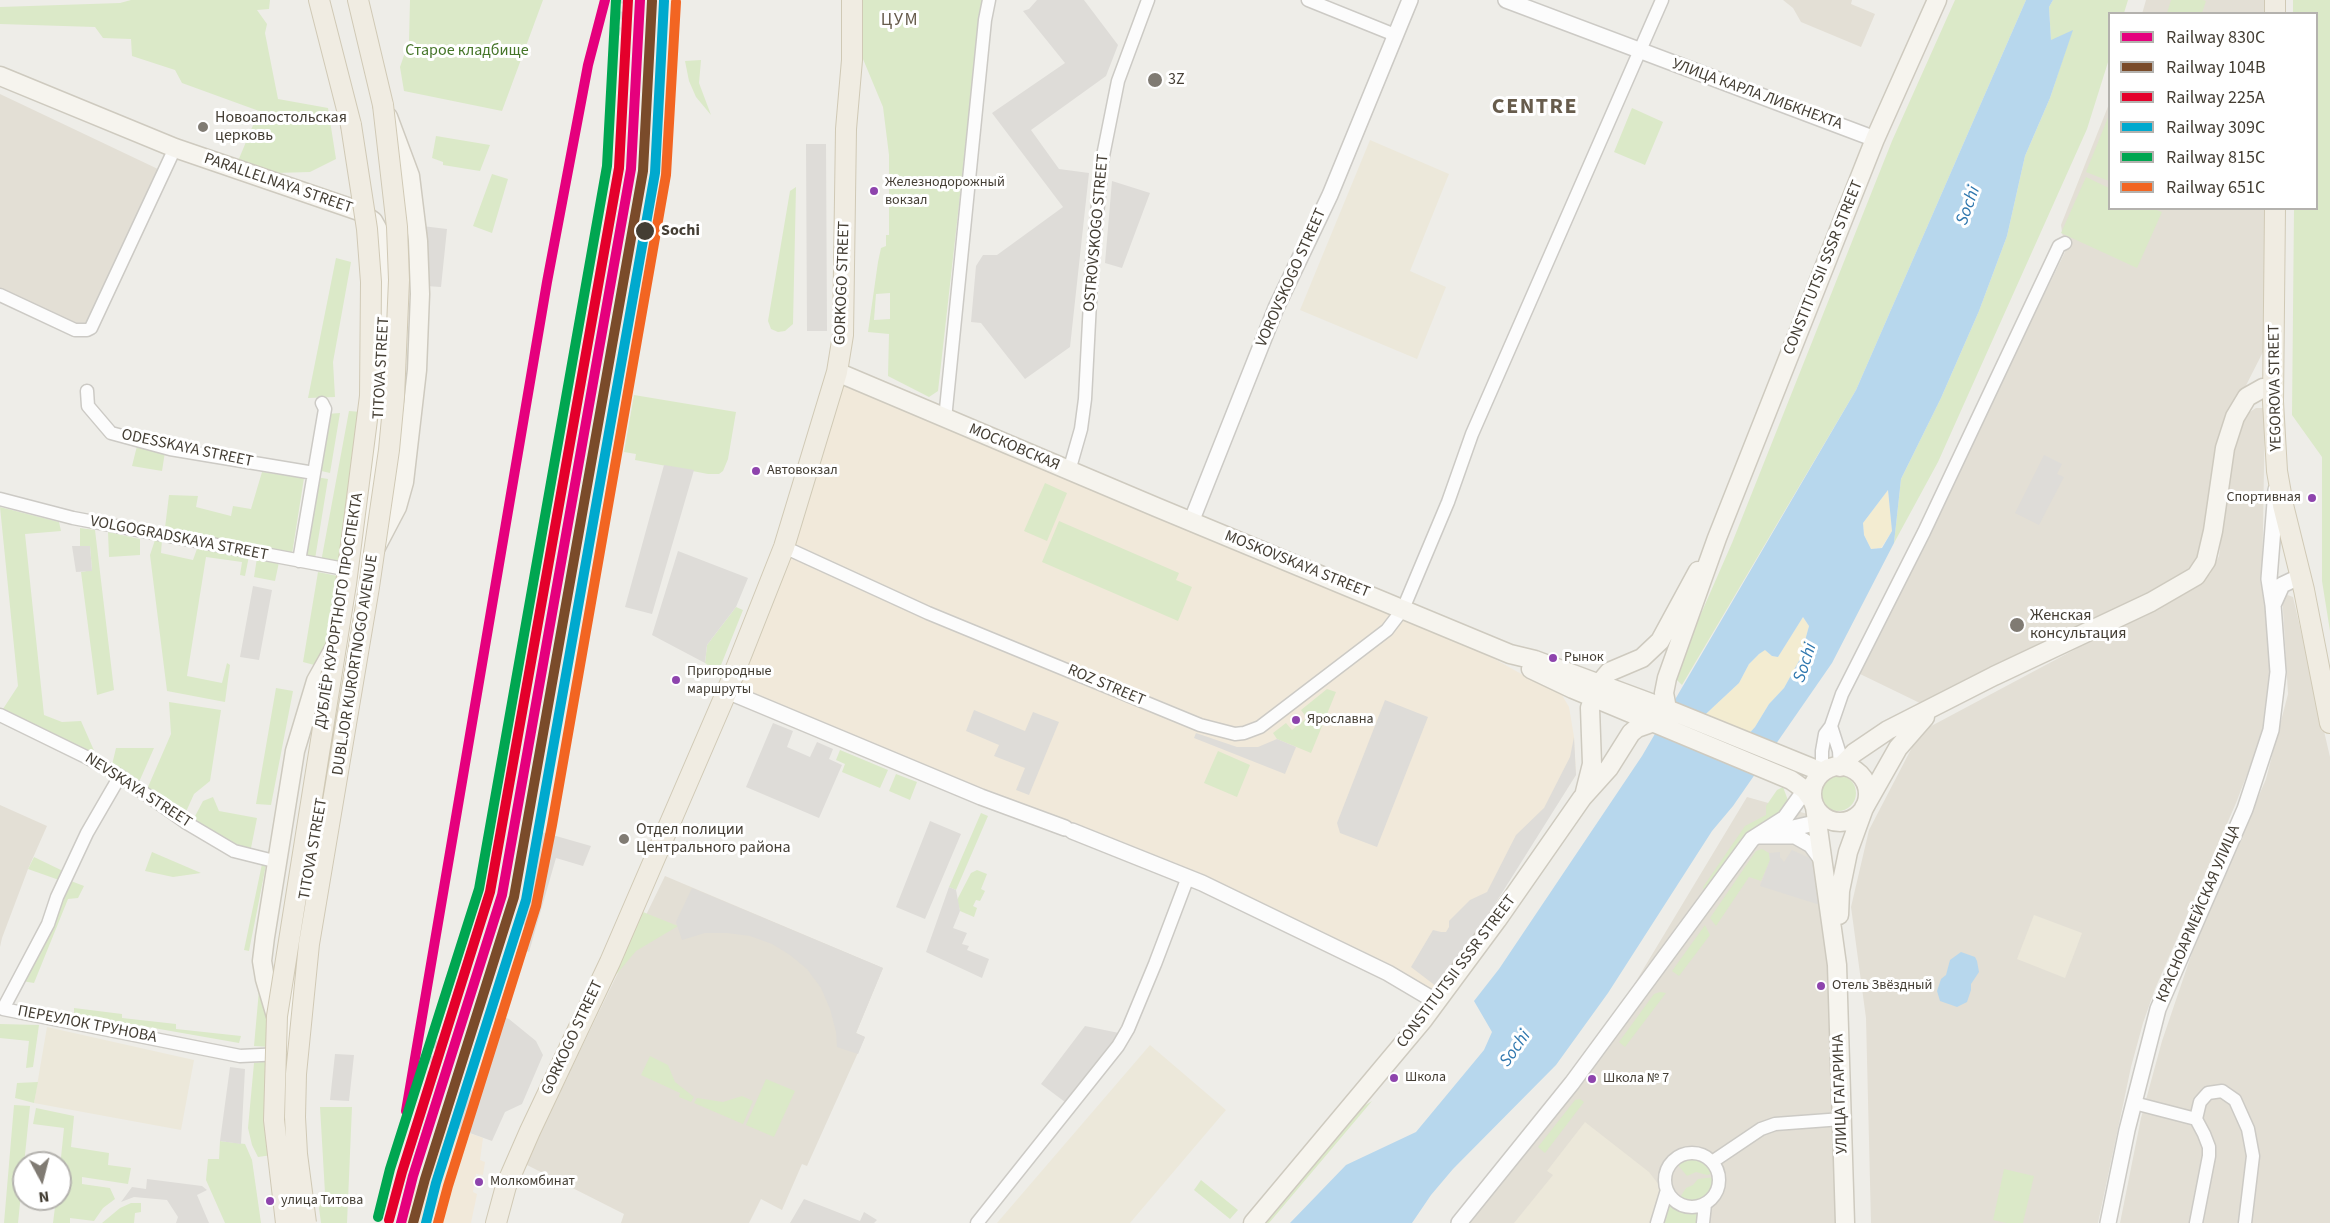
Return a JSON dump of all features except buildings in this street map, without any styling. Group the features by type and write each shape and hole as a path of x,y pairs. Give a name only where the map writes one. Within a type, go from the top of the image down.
{"main road":[{"name":"ДУБЛЁР КУРОРТНОГО ПРОСПЕКТА","path":"286,1223 274,1120 277,1016 365,448 370,396 371,282 367,229 351,125 319,0"},
{"path":"358,0 383,105 401,150 413,196 420,294 417,370 404,482 397,507 358,574"},
{"name":"GORKOGO STREET","path":"496,1223 506,1186 610,962 727,691 784,547 837,372 843,335 846,129 852,60 852,0"},
{"name":"CONSTITUTSII SSSR STREET","path":"1717,538 1875,139 1937,0"},
{"name":"PARALLELNAYA STREET","path":"0,76 175,148 359,211 369,217 377,227"},
{"name":"DUBLJOR KURORTNOGO AVENUE","path":"306,1223 297,1154 295,1117 296,1074 309,945 369,587 389,450 394,397 399,301 398,238 387,123 383,105"},
{"name":"YEGOROVA STREET","path":"2275,210 2273,388 2277,471 2330,723"},
{"name":"TITOVA STREET","path":"299,1223 286,1125 285,1047 298,941 358,574 376,447 386,340 383,248 382,237 377,227"},
{"name":"МОСКОВСКАЯ","path":"837,372 1191,522"},
{"path":"1840,767 1854,753 1888,730 1994,676 2151,602 2196,576 2202,569 2213,531 2225,448 2235,417 2247,397 2263,388 2273,388"},
{"name":"MOSKOVSKAYA STREET","path":"1191,522 1510,654 1535,660 1596,691 1659,718"},
{"path":"1582,798 1592,764 1590,708 1596,691 1610,672 1642,658 1660,641 1717,538"},
{"path":"1659,718 1667,678 1717,538"},
{"path":"285,1047 269,998 262,961 295,750 319,673 335,647"},
{"path":"1582,798 1609,768 1631,733 1659,718 1790,761 1834,822 1848,821 1860,814 1898,748 1930,710"},
{"path":"1659,718 1778,776 1791,780 1816,799"},
{"path":"1840,767 1848,768 1862,777 1868,792 1854,831 1843,874 1837,965 1816,799 1832,768 1840,767"},
{"name":"CONSTITUTSII SSSR STREET","path":"1253,1223 1437,1002 1582,798"},
{"name":"УЛИЦА ГАГАРИНА","path":"1837,965 1845,1223"}],"street":[{"path":"945,419 989,0"},
{"name":"OSTROVSKOGO STREET","path":"1069,471 1082,429 1092,263 1103,156 1118,81 1148,0"},
{"path":"1308,0 1395,35"},
{"name":"VOROVSKOGO STREET","path":"1191,522 1276,308 1330,195 1410,0"},
{"name":"УЛИЦА КАРЛА ЛИБКНЕХТА","path":"1506,0 1875,139"},
{"path":"1638,51 1662,0"},
{"name":"ROZ STREET","path":"784,547 932,614 1200,725 1235,734 1260,728 1387,630 1403,609 1448,502 1472,434 1638,51"},
{"path":"0,295 75,330 87,330 95,324 175,148"},
{"path":"1816,799 1825,734 1831,726 1842,694 1924,532 2059,246 2065,243"},
{"name":"ODESSKAYA STREET","path":"87,391 88,406 111,433 170,449 314,473"},
{"path":"298,561 325,410 322,403"},
{"name":"КРАСНОАРМЕЙСКАЯ УЛИЦА","path":"2108,1223 2134,1102 2158,1010 2245,809 2271,730 2278,672 2269,579 2277,471"},
{"name":"VOLGOGRADSKAYA STREET","path":"0,499 54,514 358,574"},
{"path":"2273,605 2282,585 2302,583"},
{"path":"727,691 981,796 1188,877 1388,973 1437,1002"},
{"name":"NEVSKAYA STREET","path":"0,715 120,776 185,822 234,851 278,862"},
{"path":"1831,726 1837,742 1840,767"},
{"name":"ПЕРЕУЛОК ТРУНОВА","path":"120,776 87,833 61,888 48,924 3,1009 240,1056 285,1047"},
{"path":"1778,776 1788,792 1791,810"},
{"path":"1754,837 1778,824 1791,810 1816,799"},
{"path":"1459,1223 1572,1083 1754,837 1816,799"},
{"path":"1754,837 1795,836 1815,848 1823,862"},
{"path":"976,1223 1118,1046 1128,1029 1155,964 1188,877"},
{"path":"2196,1223 2209,1156 2207,1140 2196,1119 2200,1102 2208,1093 2222,1090 2235,1100 2248,1129 2253,1156 2245,1223"},
{"path":"2134,1102 2196,1119"},
{"path":"1712,1162 1761,1129 1775,1124 1842,1119"},
{"path":"1698,1154 1712,1162 1718,1174 1718,1187 1711,1200 1705,1204 1690,1207 1683,1206 1671,1197 1667,1190 1665,1174 1668,1167 1680,1156 1698,1154"},
{"path":"1657,1223 1667,1190"},
{"path":"1703,1223 1705,1204"}],"shaded area":[{"path":"1037,0 1084,0 1118,45 1106,76 1031,130 1059,169 1089,173 1070,347 1025,379 981,323 971,322 976,266 983,255 997,255 1063,207 992,113 1065,63 1023,11 1029,9"},
{"path":"1783,0 1852,0 1851,4 1875,14 1861,47 1801,22 1793,8"},
{"path":"2146,0 2264,0 2264,12 2143,12"},
{"path":"0,94 160,170 87,328 79,328 0,291"},
{"path":"2108,107 2108,210 2265,210 2264,350 2234,409 2199,561 2176,583 1924,705 1858,673 2065,252 2061,225"},
{"path":"1370,140 1449,174 1410,271 1446,287 1417,359 1300,310"},
{"path":"806,144 826,144 827,331 807,331"},
{"path":"1112,181 1150,193 1122,268 1105,263"},
{"path":"422,226 447,229 441,287 426,286"},
{"path":"840,380 1377,607 1491,657 1525,676 1559,690 1569,707 1574,737 1576,775 1433,995 1378,963 735,689"},
{"path":"2256,408 2265,408 2262,587 2266,588 2270,687 2263,733 2236,803 2155,989 2143,1023 2131,1067 2098,1223 1871,1223 1866,1018 1851,907 1869,830 1920,732 2147,611 2210,574 2219,556 2233,445 2245,415"},
{"path":"2044,455 2062,464 2057,474 2064,477 2039,525 2015,513"},
{"path":"664,465 694,470 652,614 625,607"},
{"path":"72,546 90,546 92,571 76,572"},
{"path":"678,551 748,578 736,607 707,645 705,663 652,635"},
{"path":"253,586 272,590 259,660 240,657"},
{"path":"2282,593 2293,597 2330,757 2330,1223 2120,1223 2141,1118 2162,1041 2195,944 2266,779 2288,694"},
{"path":"1385,700 1428,717 1377,847 1340,833 1337,823"},
{"path":"974,710 1025,731 1033,712 1059,722 1029,795 1016,790 1025,768 994,756 999,745 966,731"},
{"path":"773,723 793,731 787,747 810,757 817,742 833,749 829,759 842,765 819,818 746,787"},
{"path":"1196,733 1237,747 1258,747 1277,739 1296,747 1285,774 1194,738"},
{"path":"1574,737 1576,775 1441,990 1411,967 1433,930 1446,932 1449,921 1470,900 1487,892 1516,835 1544,808 1570,757"},
{"path":"1747,797 1811,815 1829,962 1836,1223 1463,1223 1565,1099"},
{"path":"0,805 47,826 28,869 0,947"},
{"path":"930,821 961,834 925,919 896,907"},
{"path":"542,832 591,846 583,866 556,858 529,952 522,949 526,928 522,922"},
{"path":"1792,850 1814,860 1820,905 1760,886 1770,860 1769,853 1780,852 1780,857 1784,862"},
{"path":"665,876 883,968 856,1033 865,1037 807,1166 802,1164 782,1210 761,1199 749,1223 621,1223 624,1214 525,1164"},
{"path":"949,887 956,890 960,911 953,928 967,933 962,944 969,946 967,950 989,959 982,978 926,952"},
{"path":"692,888 883,968 856,1033 865,1037 858,1054 837,1047 830,1009 821,988 807,969 790,955 772,944 750,936 705,933 682,940 676,922"},
{"path":"2034,915 2082,933 2065,978 2017,959"},
{"path":"502,1016 536,1041 543,1055 522,1104 505,1112 492,1141 456,1128"},
{"path":"1085,1026 1119,1033 1113,1047 1069,1105 1041,1084"},
{"path":"47,1027 194,1060 181,1130 34,1103"},
{"path":"1150,1045 1226,1110 1130,1223 997,1223"},
{"path":"335,1054 354,1055 349,1101 330,1100"},
{"path":"230,1067 245,1069 241,1144 220,1141"},
{"path":"1585,1122 1649,1172 1659,1185 1661,1193 1652,1223 1514,1223 1553,1175 1547,1171"},
{"path":"446,1127 456,1128 483,1138 480,1160 485,1162 483,1175 476,1174 473,1192 477,1194 471,1223 406,1223 414,1185 422,1185 427,1163"},
{"path":"147,1179 202,1186 207,1190 197,1195 209,1223 176,1223 178,1217 167,1200 134,1197 121,1202 132,1187 146,1189"},
{"path":"804,1199 860,1221 864,1212 877,1220 874,1223 790,1223"}],"green space":[{"path":"131,0 270,0 269,9 257,10 267,24 265,33 278,99 328,108 336,159 310,172 275,173 238,161 259,111 182,83 175,70 132,56 131,39 103,38 95,27 0,24 0,7 120,3"},
{"name":"Старое кладбище","path":"410,0 543,0 502,111 404,91 400,67 409,41"},
{"path":"862,0 982,0 938,391 929,397 888,376 889,334 868,332 881,248 886,246 886,235 889,235 889,155 883,107 863,59","holes":["890,293 890,319 874,320 876,294"]},
{"path":"1955,0 2026,0 1856,390 1682,685 1675,678 1675,673 1732,543 1892,141"},
{"path":"2053,0 2128,0 2124,12 2108,12 2108,62 2087,129 1938,462 1894,543 1901,479 1941,398 1979,311 2007,236 2025,156 2050,98 2072,31 2051,41 2049,7"},
{"path":"2171,0 2206,1 2202,12 2167,12"},
{"path":"2293,0 2330,0 2330,631 2322,581 2322,457 2292,415 2294,210 2318,210 2318,12 2293,12"},
{"path":"701,60 699,83 711,115 696,97 689,81 685,61"},
{"path":"1632,108 1663,122 1645,165 1614,152"},
{"path":"2108,117 2108,181 2086,172"},
{"path":"436,136 490,145 480,171 443,165 443,162 432,158"},
{"path":"492,174 508,179 492,233 473,226"},
{"path":"2086,177 2108,188 2108,210 2157,210 2162,212 2137,268 2061,233"},
{"path":"796,187 793,324 785,331 778,332 771,329 768,321 790,191"},
{"path":"336,258 351,262 333,362 335,397 308,398"},
{"path":"634,395 736,412 728,459 723,471 719,474 708,474 635,460 636,454 624,452"},
{"path":"349,411 361,412 341,565 321,562"},
{"path":"340,413 330,473 317,470 327,414"},
{"path":"137,446 165,452 162,471 132,466"},
{"path":"262,472 304,478 292,554 165,528 169,495 198,496 196,507 231,516 233,506 251,509"},
{"path":"316,477 328,479 315,559 303,557"},
{"path":"1045,483 1067,493 1047,541 1024,531"},
{"path":"0,507 59,522 61,531 25,534 44,715 62,722 81,721 96,755 1,712 18,686"},
{"path":"1059,521 1179,573 1176,580 1192,587 1178,621 1042,562"},
{"path":"80,528 95,530 114,690 97,695 81,572 92,570 90,546 80,546"},
{"path":"108,532 140,539 140,555 109,557"},
{"path":"156,537 162,540 161,553 193,560 198,546 249,556 245,576 240,575 242,562 206,557 187,676 222,683 227,663 230,665 225,702 167,691 150,555"},
{"path":"257,558 279,562 275,581 254,577"},
{"path":"318,572 338,576 329,644 318,666 303,662"},
{"path":"736,607 743,610 721,665 717,669 712,668 705,663 707,645"},
{"path":"276,688 293,691 271,805 256,804"},
{"path":"1327,689 1336,692 1311,753 1277,739 1273,733 1286,723 1292,730 1307,718 1301,710"},
{"path":"169,702 221,710 210,781 194,794 185,814 148,787 171,734"},
{"path":"116,748 154,748 139,782 112,765"},
{"path":"840,750 888,770 880,788 842,772 845,764 836,760"},
{"path":"1218,751 1250,765 1237,797 1204,783"},
{"path":"896,774 917,782 910,800 889,791"},
{"path":"1838,775 1851,780 1856,793 1851,806 1838,811 1825,806 1820,793 1825,780"},
{"path":"1783,787 1789,803 1705,895 1703,887 1745,826 1766,815 1766,806 1777,790"},
{"path":"213,797 219,811 257,818 251,848 235,846 193,820 203,801"},
{"path":"981,813 988,816 956,890 949,887"},
{"path":"1762,849 1769,853 1770,860 1761,881 1749,877 1716,926 1710,918 1756,851"},
{"path":"152,852 201,873 173,877 145,871"},
{"path":"34,857 63,871 59,880 28,869"},
{"path":"262,864 266,865 249,951 244,950"},
{"path":"977,870 987,874 981,889 985,891 980,901 976,900 973,906 977,908 974,917 960,911 957,900 971,873"},
{"path":"71,881 84,886 78,898 68,899 34,983 22,981 50,930"},
{"path":"643,912 678,926 636,951 610,982"},
{"path":"1705,925 1710,935 1679,976 1672,971"},
{"path":"260,979 270,1012 270,1047 254,1046"},
{"path":"1666,993 1625,1047 1619,1042 1654,994"},
{"path":"74,1008 122,1014 122,1018 176,1024 176,1029 241,1036 239,1043 74,1014"},
{"path":"0,1024 39,1025 33,1067 26,1068 29,1041 0,1038"},
{"path":"650,1056 668,1065 675,1082 694,1097 691,1102 679,1097 680,1093 641,1075"},
{"path":"270,1061 272,1155 258,1157 248,1128 254,1063"},
{"path":"766,1079 795,1091 774,1137 746,1125"},
{"path":"38,1082 34,1103 15,1098 17,1083"},
{"path":"742,1096 753,1101 743,1124 694,1103 697,1098 723,1102"},
{"path":"1580,1099 1584,1102 1545,1153 1538,1147 1575,1100"},
{"path":"1372,1101 1269,1223 1264,1223 1359,1109"},
{"path":"14,1105 30,1106 25,1151 12,1151 12,1211 19,1211 18,1223 4,1223"},
{"path":"320,1107 352,1107 347,1223 321,1223 319,1208 325,1193"},
{"path":"36,1108 74,1116 71,1147 109,1153 108,1165 131,1168 128,1184 82,1177 82,1184 110,1188 115,1199 103,1208 94,1221 70,1218 70,1223 53,1223 54,1211 72,1211 72,1151 62,1151 64,1128 33,1124"},
{"path":"220,1141 245,1144 252,1160 261,1223 225,1223 206,1180 208,1159 219,1159"},
{"path":"1689,1157 1704,1161 1714,1173 1707,1175 1696,1172 1687,1176 1677,1164"},
{"path":"2004,1169 2034,1176 2023,1223 1993,1220"},
{"path":"1715,1177 1714,1189 1704,1200 1690,1203 1679,1199 1686,1188 1698,1179"},
{"path":"1201,1180 1238,1210 1230,1219 1194,1190"},
{"path":"1671,1197 1683,1206 1705,1204 1703,1223 1657,1223"},
{"path":"131,1203 141,1203 141,1212 135,1213 134,1223 102,1223 120,1208"}],"sand":[{"path":"1888,490 1892,531 1881,548 1871,549 1864,535 1863,523"},
{"path":"1803,617 1809,626 1800,659 1784,688 1769,704 1755,727 1745,738 1726,746 1707,741 1694,725 1739,683 1749,664 1765,649 1772,656 1778,657"}],"water":[{"path":"2026,0 2053,0 2049,7 2051,40 2073,30 2050,98 2025,156 2007,236 1979,311 1941,398 1901,479 1894,543 1832,663 1733,806 1712,831 1608,993 1556,1065 1453,1169 1412,1223 1290,1223 1346,1165 1416,1132 1484,1050 1492,1032 1474,1001 1499,969 1642,756 1856,390","holes":["1888,490 1892,531 1882,548 1871,549 1864,535 1863,523","1803,617 1809,626 1800,659 1784,688 1769,704 1755,727 1745,738 1726,746 1707,741 1694,725 1739,683 1749,664 1759,654 1765,650 1772,656 1778,657"]},
{"path":"1961,952 1975,957 1979,972 1971,984 1967,1002 1957,1007 1940,1001 1937,991 1941,979 1946,975 1950,960"}],"railway":[{"path":"615,51 623,0"},
{"path":"422,1111 448,976"}],"rail line":[{"name":"830С","path":"406,1111 547,282 588,65 605,0"},
{"name":"815С","path":"378,1217 390,1169 479,889 607,166 616,0"},
{"name":"225А","path":"389,1220 490,892 619,168 628,0"},
{"name":"830С","path":"401,1223 413,1176 502,895 631,169 640,0"},
{"name":"104В","path":"413,1223 514,897 643,171 652,1"},
{"name":"309С","path":"426,1223 436,1183 526,900 655,173 664,1"},
{"name":"651С","path":"438,1223 536,906 552,825 666,175 676,2"}],"place":[{"name":"3Z","path":"1155,80"},
{"name":"Новоапостольская церковь","path":"203,127"},
{"name":"Железнодорожный вокзал","path":"874,191"},
{"name":"Sochi","path":"645,231"},
{"name":"Автовокзал","path":"756,471"},
{"name":"Спортивная","path":"2312,498"},
{"name":"Женская консультация","path":"2017,625"},
{"name":"Рынок","path":"1553,658"},
{"name":"Пригородные маршруты","path":"676,680"},
{"name":"Ярославна","path":"1296,720"},
{"name":"Отдел полиции Центрального района","path":"624,839"},
{"name":"Отель Звёздный","path":"1821,986"},
{"name":"Школа","path":"1394,1078"},
{"name":"Школа № 7","path":"1592,1079"},
{"name":"Молкомбинат","path":"479,1182"},
{"name":"улица Титова","path":"270,1201"}],"district":[{"name":"ЦУМ","path":"900,21"},
{"name":"CENTRE","path":"1535,108"}]}
